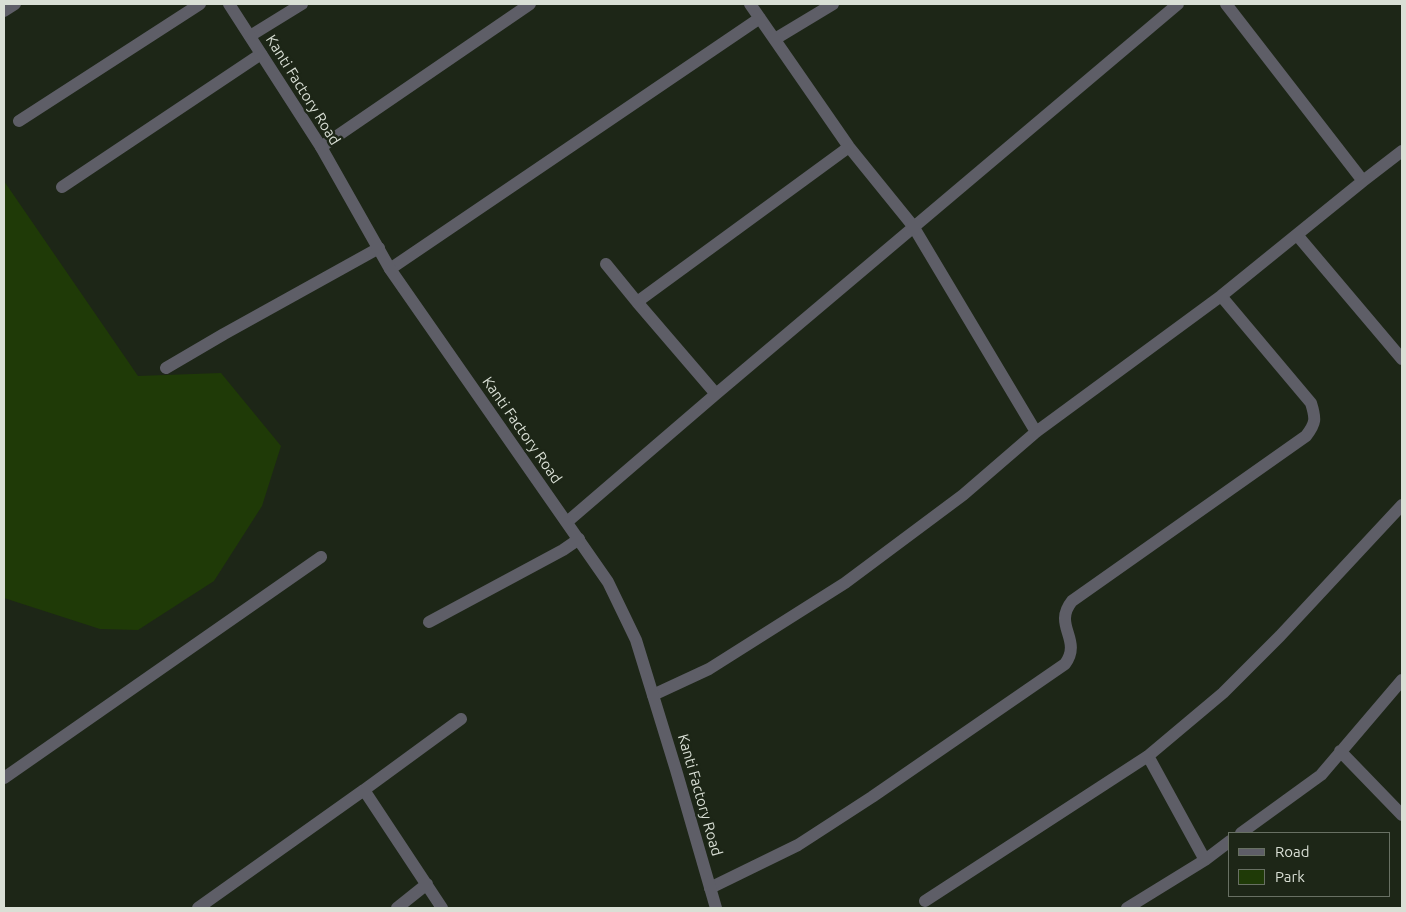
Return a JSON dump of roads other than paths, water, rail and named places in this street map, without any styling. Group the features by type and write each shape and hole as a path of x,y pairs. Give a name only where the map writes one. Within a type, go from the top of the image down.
{"street":[{"path":"4,11 14,4"},
{"path":"19,121 200,4"},
{"name":"Kanti Factory Road","path":"229,4 321,147 390,269 608,582 636,640 716,908"},
{"path":"250,36 302,4"},
{"path":"321,147 530,4"},
{"path":"750,4 849,147 913,226 1036,432"},
{"path":"775,39 833,4"},
{"path":"567,522 913,226 1178,4"},
{"path":"1226,4 1363,181"},
{"path":"390,269 760,18"},
{"path":"62,187 261,54"},
{"path":"638,302 849,147"},
{"path":"653,696 709,669 846,583 963,495 1036,432 1221,296 1402,151"},
{"path":"1297,235 1402,359"},
{"path":"166,368 379,248"},
{"path":"606,264 716,394"},
{"path":"710,888 798,845 872,797 1065,664 1072,655 1072,647 1064,618 1065,610 1072,601 1306,436 1314,425 1311,403 1221,296"},
{"path":"925,901 1148,756 1230,686 1280,636 1402,505"},
{"path":"429,622 563,550 579,539"},
{"path":"4,778 321,557"},
{"path":"1242,832 1320,775 1402,680"},
{"path":"198,908 461,719"},
{"path":"1340,751 1402,815"},
{"path":"1148,756 1205,860"},
{"path":"364,790 442,908"},
{"path":"1127,908 1205,860 1228,843"},
{"path":"397,908 427,884"}]}
